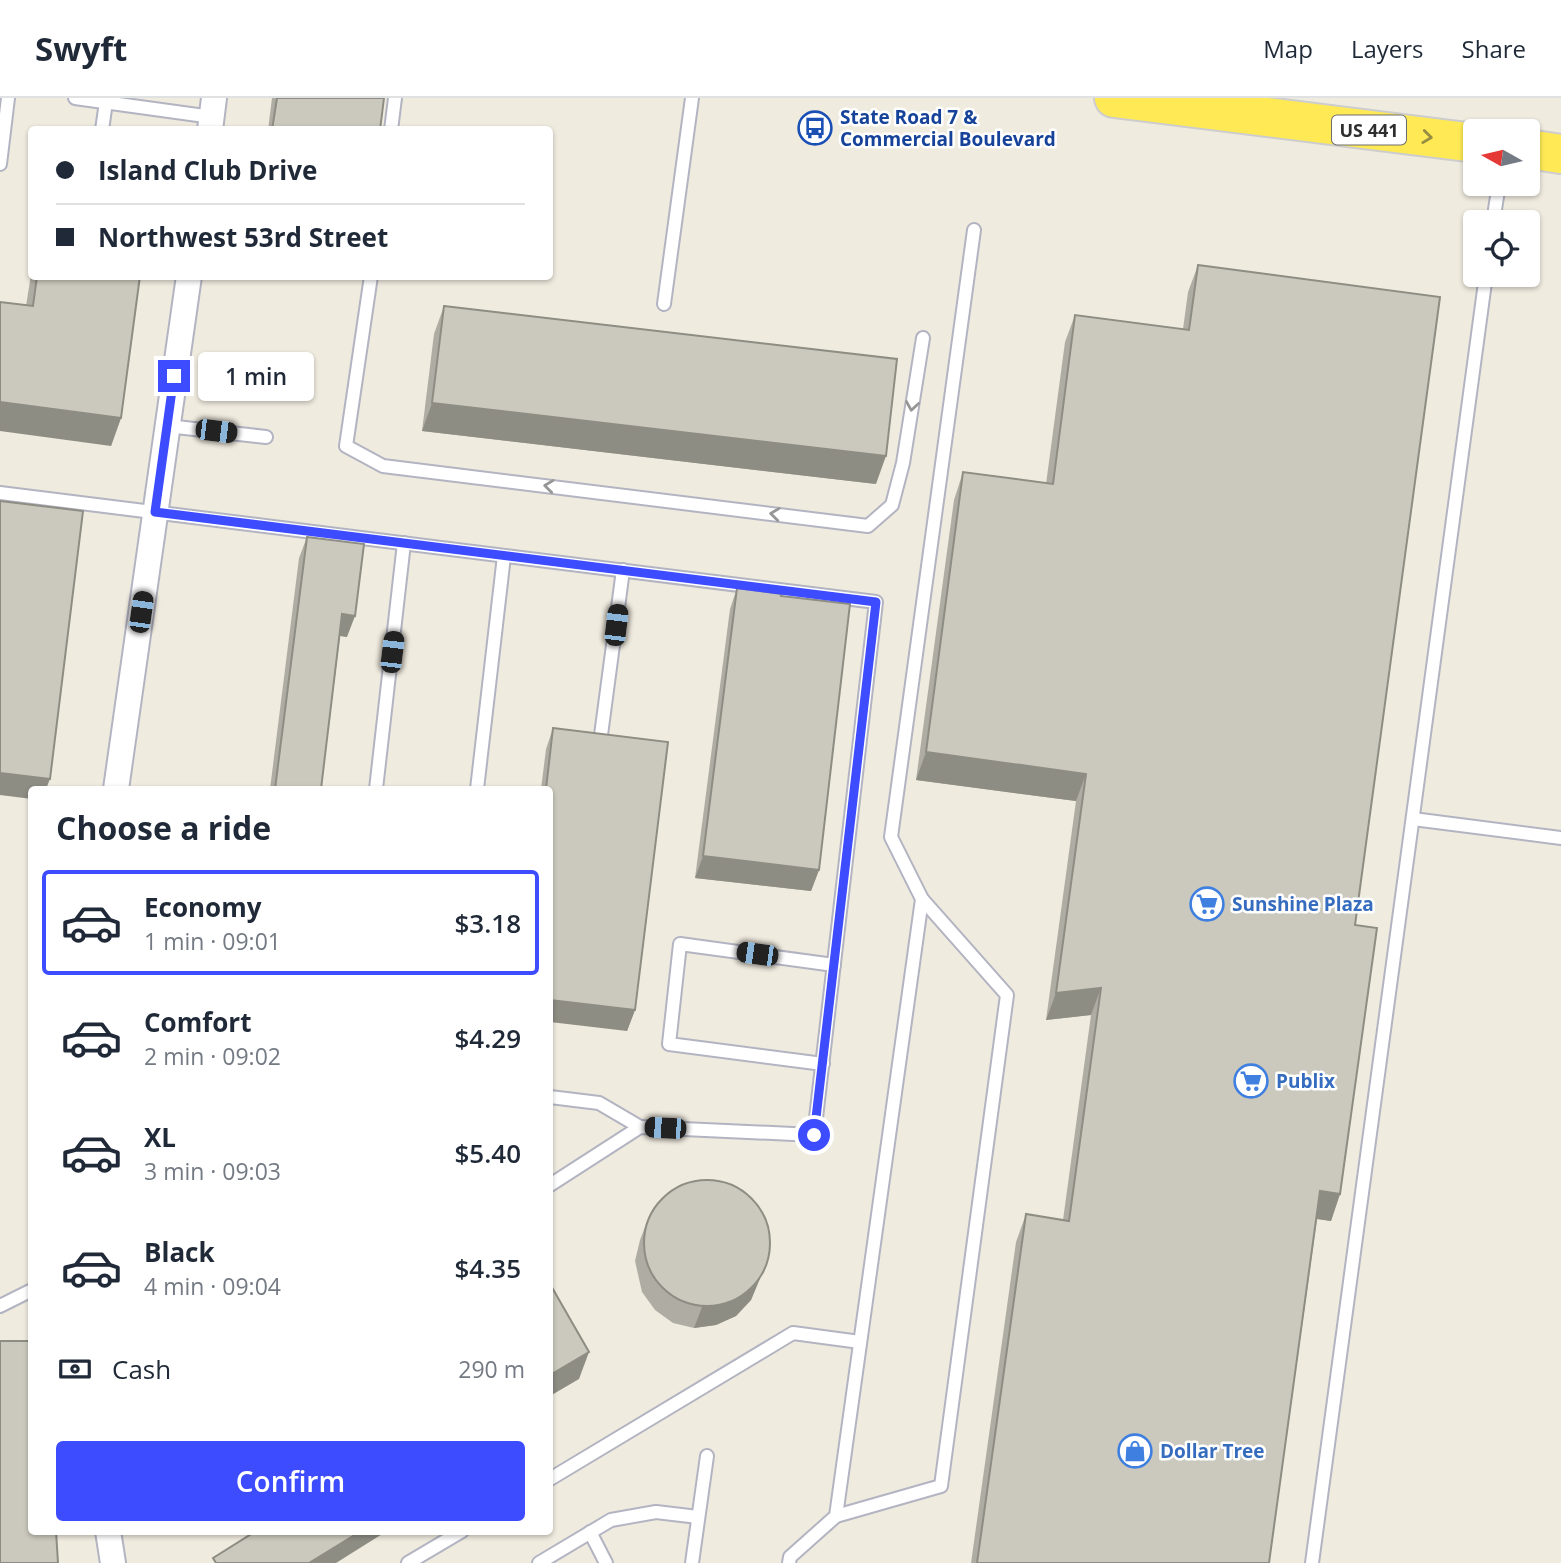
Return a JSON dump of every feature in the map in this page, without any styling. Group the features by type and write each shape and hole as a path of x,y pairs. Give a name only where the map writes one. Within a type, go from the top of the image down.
{"main road":[{"name":"US 441","path":"1114,98 1463,142"},
{"path":"1540,151 1561,154"}],"street":[{"path":"116,786 188,280"},
{"path":"109,1535 113,1563"}],"lane":[{"path":"0,164 8,98"},
{"path":"75,98 212,115"},
{"path":"392,126 395,98"},
{"path":"664,304 692,98"},
{"path":"103,126 106,102"},
{"path":"789,1563 790,1556 836,1516 941,1486 1007,995 922,899 891,837 974,230"},
{"path":"370,280 346,446 383,466 869,526 892,505 903,463 923,338"},
{"path":"1312,1563 1484,287"},
{"path":"167,426 265,437"},
{"path":"0,493 876,602 814,1135 640,1127 599,1103 553,1097"},
{"path":"376,786 404,543"},
{"path":"477,786 504,555"},
{"path":"601,734 623,570"},
{"path":"1413,819 1561,838"},
{"path":"836,1516 922,899"},
{"path":"823,1064 668,1044 680,944 834,965"},
{"path":"553,1183 640,1127"},
{"path":"0,1306 28,1292"},
{"path":"553,1477 793,1333 860,1342"},
{"path":"692,1563 707,1456"},
{"path":"539,1563 611,1520 656,1512 698,1517"},
{"path":"590,1532 606,1563"},
{"path":"408,1563 455,1535"}],"building":[{"path":"277,98 384,98 380,126 273,126"},
{"name":"Sunshine Plaza","path":"1198,265 1440,297 1355,925 1377,928 1340,1194 1320,1191 1269,1563 977,1563 1026,1214 1069,1221 1101,988 1056,993 1086,774 926,752 963,472 1053,484 1075,315 1189,330"},
{"path":"36,280 139,280 121,418 0,402 0,302 33,306"},
{"path":"444,306 897,359 886,456 432,403"},
{"path":"0,501 83,511 50,779 0,773"},
{"path":"307,537 364,544 355,616 342,614 321,786 275,786"},
{"path":"737,588 850,604 819,870 703,856"},
{"path":"553,728 668,742 635,1010 553,1000 553,786 546,786"},
{"path":"707,1180 731,1185 752,1198 765,1219 770,1243 765,1267 752,1288 731,1301 707,1306 683,1301 662,1288 649,1267 644,1243 649,1219 662,1198 683,1185"},
{"path":"553,1289 589,1352 553,1373"},
{"path":"0,1341 28,1341 28,1535 56,1535 58,1563 0,1563"},
{"path":"250,1535 354,1535 309,1563 216,1563 213,1558"}],"place":[{"name":"State Road 7 & Commercial Boulevard","path":"815,128"},
{"name":"Sunshine Plaza","path":"1207,904"},
{"name":"Publix","path":"1251,1081"},
{"name":"Dollar Tree","path":"1135,1451"}],"route":[{"path":"174,376 155,512 876,602 814,1135"}]}
